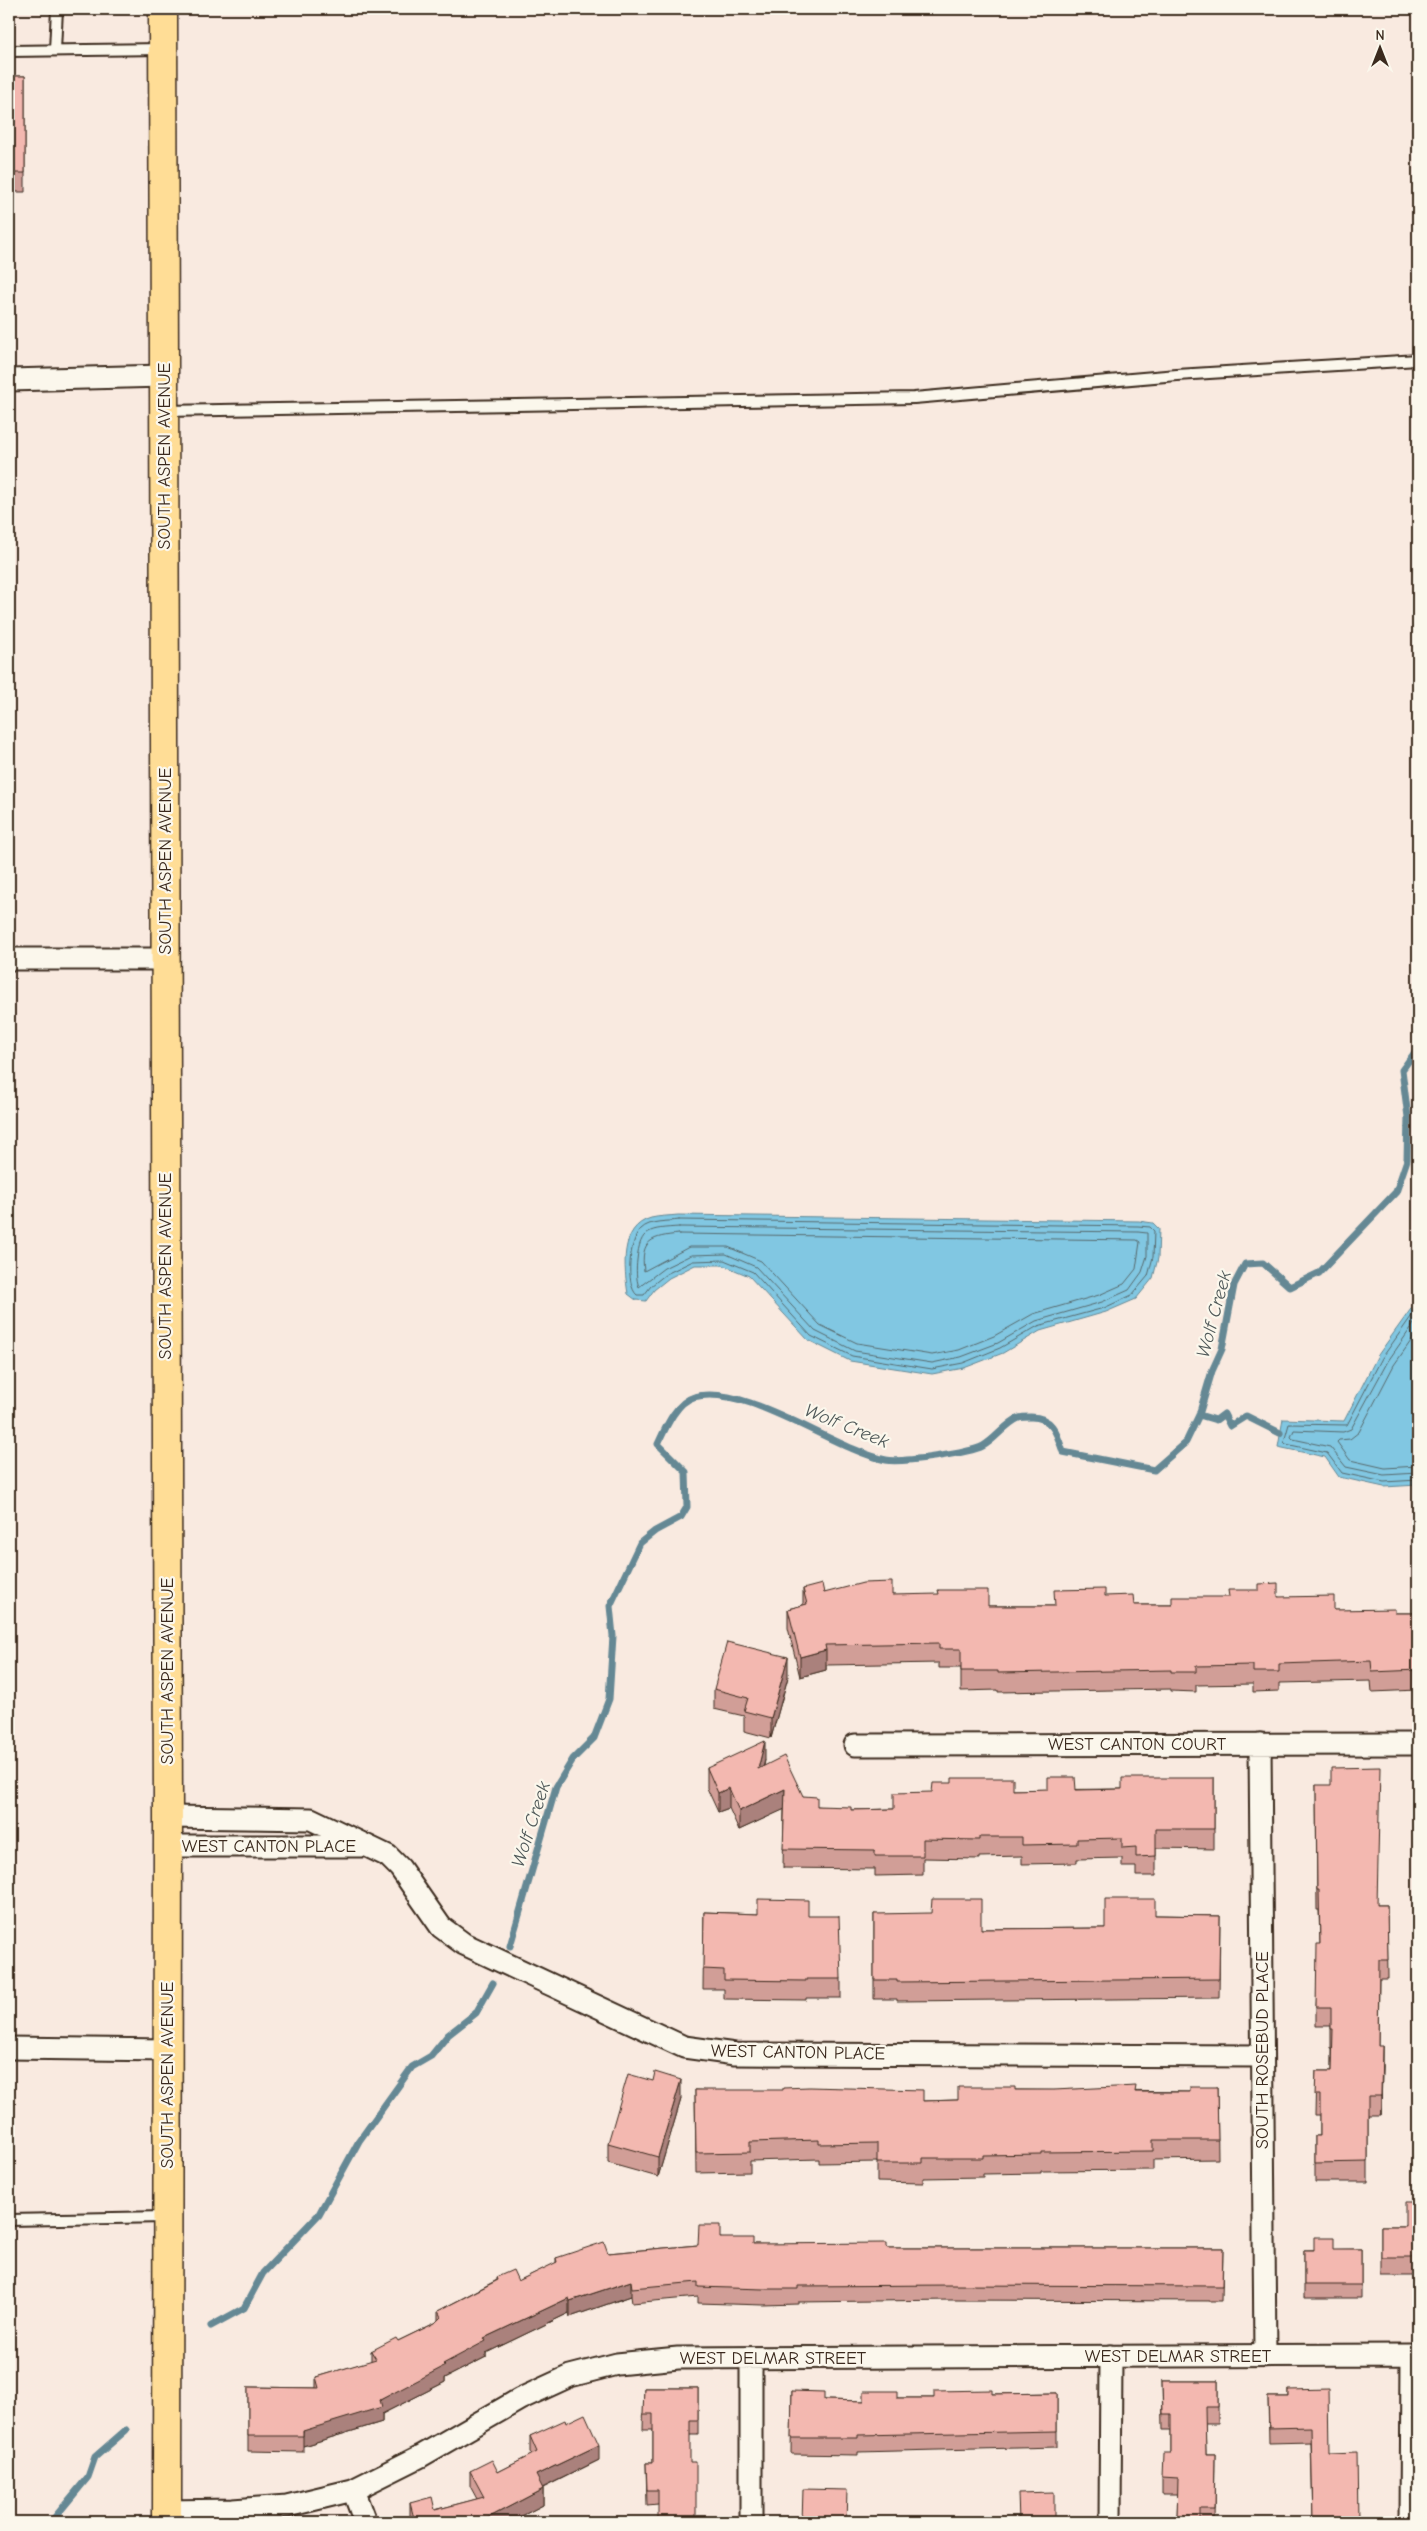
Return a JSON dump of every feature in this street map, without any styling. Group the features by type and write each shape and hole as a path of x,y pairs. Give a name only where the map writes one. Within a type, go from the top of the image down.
{"main road":[{"name":"SOUTH ASPEN AVENUE","path":"163,9 168,1817 167,2516"}],"street":[{"path":"9,380 164,376"},
{"path":"9,959 165,959"},
{"name":"SOUTH ROSEBUD PLACE","path":"1260,1744 1265,2356"},
{"name":"WEST CANTON COURT","path":"855,1745 1418,1744"},
{"name":"WEST CANTON PLACE","path":"168,1817 311,1819 371,1846 388,1856 400,1868 441,1927 464,1944 684,2047 735,2054 1262,2056"},
{"name":"WEST CANTON PLACE","path":"168,1846 371,1846"},
{"path":"9,2048 168,2050"},
{"name":"WEST DELMAR STREET","path":"167,2516 287,2506 354,2490 421,2456 520,2399 570,2376 617,2364 678,2358 1412,2355 1411,2522"},
{"path":"1110,2522 1111,2356"},
{"path":"751,2358 752,2522"},
{"path":"354,2490 365,2522"}],"lane":[{"path":"55,50 56,9"},
{"path":"9,51 164,49"},
{"path":"164,411 914,398 1177,375 1418,360"},
{"path":"9,2220 167,2216"}],"water":[{"path":"678,1215 1139,1221 1153,1223 1159,1229 1158,1258 1153,1278 1136,1299 1106,1312 1040,1331 1003,1353 964,1368 932,1374 850,1361 808,1340 749,1276 723,1265 695,1265 669,1278 654,1290 646,1301 636,1300 628,1294 625,1272 626,1250 633,1230 641,1223 654,1217"},
{"path":"1418,1299 1418,1485 1384,1487 1339,1477 1325,1457 1278,1447 1283,1419 1344,1421 1378,1355"}],"building":[{"path":"9,76 25,76 25,173 9,173"},
{"path":"892,1582 892,1595 939,1594 938,1590 988,1590 988,1606 1055,1606 1054,1590 1105,1589 1105,1596 1133,1595 1134,1605 1172,1605 1172,1597 1229,1597 1228,1590 1259,1590 1259,1584 1278,1583 1278,1597 1334,1596 1334,1610 1395,1609 1395,1613 1418,1613 1418,1670 1372,1672 1371,1661 1279,1664 1279,1672 1253,1672 1253,1665 1196,1666 1196,1672 1171,1672 1171,1670 998,1673 998,1671 961,1671 961,1649 939,1649 939,1643 825,1645 826,1650 800,1657 788,1609 807,1604 803,1589 822,1584 824,1593 863,1583"},
{"path":"727,1642 788,1657 771,1718 744,1711 748,1698 714,1689"},
{"path":"765,1741 758,1769 784,1756 803,1796 817,1797 817,1806 851,1807 851,1810 894,1809 894,1793 932,1792 933,1783 952,1783 952,1778 1013,1778 1013,1790 1048,1789 1048,1777 1075,1777 1076,1790 1122,1789 1122,1778 1214,1778 1214,1829 1156,1829 1156,1856 1136,1857 1136,1847 1122,1848 1122,1838 1077,1839 1077,1844 1022,1845 1022,1837 979,1837 979,1840 923,1839 923,1856 875,1856 875,1850 783,1849 785,1789 739,1811 729,1788 718,1793 707,1768"},
{"path":"1380,1767 1377,1905 1387,1905 1388,1960 1379,1960 1378,2046 1382,2046 1381,2096 1368,2096 1368,2162 1315,2163 1315,2136 1320,2136 1320,2095 1315,2095 1316,2071 1332,2071 1333,2029 1331,2029 1331,2007 1316,2007 1317,1944 1320,1944 1319,1890 1317,1890 1316,1785 1331,1785 1331,1768"},
{"path":"758,1899 808,1900 808,1916 839,1916 841,1979 806,1979 806,1981 724,1980 724,1970 703,1969 704,1912 758,1914"},
{"path":"932,1899 981,1899 981,1929 1105,1928 1105,1899 1155,1899 1155,1915 1220,1916 1219,1979 897,1982 897,1980 874,1980 874,1914 931,1913"},
{"path":"655,2072 681,2080 658,2157 608,2143 628,2074 653,2081"},
{"path":"1136,2086 1135,2092 1190,2092 1190,2087 1217,2087 1218,2140 1153,2140 1153,2151 1041,2152 1041,2154 983,2155 983,2158 923,2158 923,2163 877,2163 877,2143 819,2144 819,2140 750,2142 750,2152 696,2153 695,2090 783,2090 783,2088 809,2087 923,2090 923,2101 958,2100 958,2087 1015,2087 1015,2090 1054,2090"},
{"path":"1405,2202 1418,2202 1418,2257 1381,2257 1381,2226 1405,2226"},
{"path":"699,2225 720,2225 720,2238 753,2238 753,2244 887,2243 887,2248 1223,2248 1222,2286 798,2286 798,2289 763,2289 698,2287 698,2282 632,2288 631,2281 570,2301 569,2298 484,2338 486,2341 443,2364 445,2366 380,2400 382,2407 303,2431 303,2436 248,2436 248,2387 319,2388 316,2377 376,2359 371,2351 396,2338 398,2341 435,2323 441,2317 438,2311 498,2280 497,2277 513,2270 518,2281 557,2262 556,2258 604,2242 608,2253 698,2245"},
{"path":"1314,2237 1334,2237 1334,2249 1361,2249 1361,2285 1304,2285 1304,2250 1314,2250"},
{"path":"1162,2381 1218,2381 1218,2407 1205,2407 1206,2454 1215,2454 1214,2509 1200,2509 1200,2522 1164,2522 1163,2518 1177,2518 1178,2478 1162,2477 1163,2453 1171,2453 1171,2414 1163,2414"},
{"path":"644,2388 698,2388 698,2420 690,2420 690,2462 696,2462 696,2522 658,2522 658,2490 647,2490 646,2463 653,2463 653,2414 643,2414"},
{"path":"1328,2389 1329,2454 1357,2453 1358,2522 1300,2522 1313,2521 1311,2427 1269,2428 1268,2397 1288,2397 1288,2390"},
{"path":"992,2390 992,2394 1057,2393 1057,2431 858,2435 858,2438 791,2438 792,2391 824,2392 824,2400 864,2401 864,2391 897,2391 897,2398 934,2398 934,2391"},
{"path":"585,2414 599,2445 536,2475 543,2489 480,2522 415,2522 410,2503 432,2497 435,2510 484,2497 470,2471 492,2460 498,2472 537,2452 530,2436 565,2420 566,2423"},
{"path":"803,2489 847,2490 846,2522 802,2522"},
{"path":"1054,2492 1054,2522 1019,2522 1018,2493"}],"waterway":[{"name":"Wolf Creek","path":"510,1946 556,1787 573,1759 594,1738 609,1699 613,1636 610,1606 640,1543 655,1531 681,1517 687,1507 686,1472 658,1444 672,1417 682,1404 694,1397 715,1395 738,1399 790,1419 865,1454 894,1461 935,1457 976,1449 988,1443 1014,1420 1028,1417 1038,1418 1049,1423 1053,1428 1063,1452 1154,1470 1186,1442 1199,1415 1212,1371 1222,1349 1234,1285 1245,1264 1263,1263 1290,1287 1319,1273 1396,1192 1407,1160 1408,1117 1402,1070 1418,1048"},
{"path":"1199,1415 1216,1420 1224,1414 1230,1426 1246,1416 1280,1433"},
{"path":"211,2326 244,2308 263,2273 319,2214 359,2141 412,2067 431,2056 448,2035 476,2013 493,1983"},
{"path":"51,2522 88,2477 95,2457 126,2430"}]}
